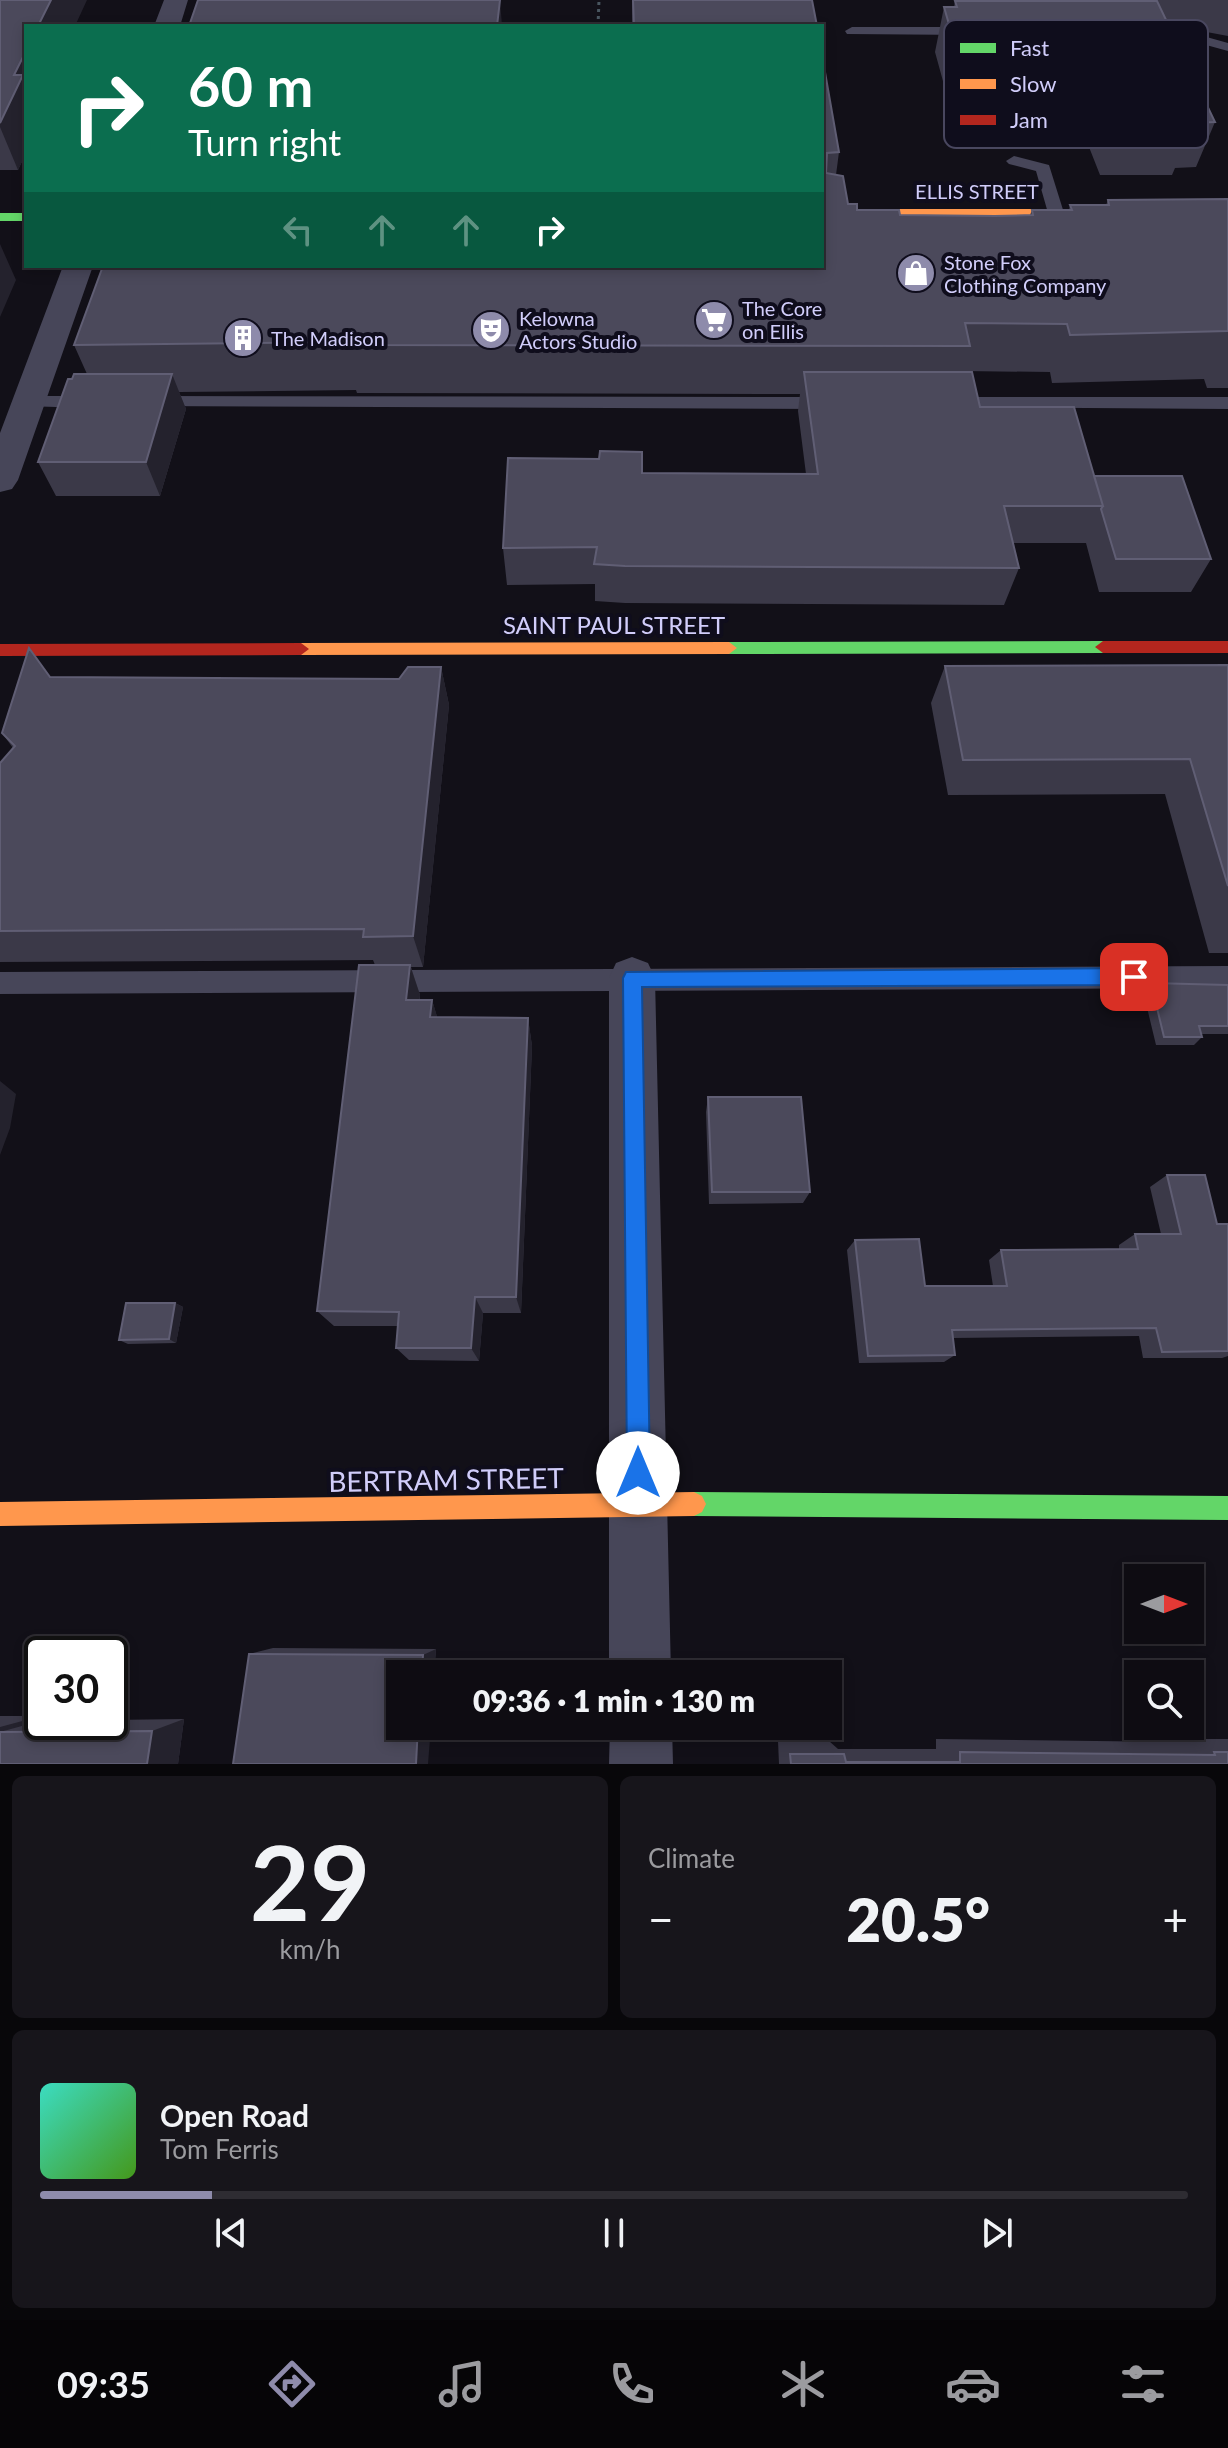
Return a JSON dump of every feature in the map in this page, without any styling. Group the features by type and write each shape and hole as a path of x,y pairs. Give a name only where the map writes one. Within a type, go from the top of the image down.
{"street":[{"path":"168,24 176,0"},
{"name":"ELLIS STREET","path":"824,213 1103,213"},
{"path":"0,217 24,217"},
{"path":"0,480 77,268"},
{"name":"SAINT PAUL STREET","path":"0,650 1228,647"},
{"path":"632,978 640,1660"},
{"name":"BERTRAM STREET","path":"0,1514 639,1504 1228,1508"},
{"path":"641,1740 641,1764"}],"lane":[{"path":"1126,17 1136,20"},
{"path":"852,31 944,31"},
{"path":"1208,41 1228,47"},
{"path":"1014,161 1043,168 1056,213"},
{"path":"29,402 845,403"},
{"path":"922,403 1228,403"},
{"path":"0,983 1228,977"}],"path":[{"path":"598,24 599,0"}],"building":[{"path":"0,0 51,0 39,24 24,24 24,55 14,75 23,75 0,123"},
{"path":"198,0 500,0 497,24 190,24"},
{"path":"633,0 812,0 817,24 634,24"},
{"path":"955,1 1157,1 1166,20 948,20 944,7 957,7"},
{"path":"824,66 839,152 827,153 826,173 843,176 848,204 857,204 857,210 899,210 900,215 1033,215 1032,210 1072,210 1070,205 1109,205 1108,200 1228,199 1228,331 1070,335 1067,324 965,323 970,346 346,345 347,342 74,345 102,268 824,268"},
{"path":"1208,107 1215,122 1208,122"},
{"path":"804,372 972,372 980,407 1074,407 1103,506 1004,506 1019,568 625,566 594,564 597,547 503,548 508,458 599,459 600,451 642,452 642,473 818,474"},
{"path":"74,374 172,374 146,462 38,462 68,379 72,379"},
{"path":"1094,476 1182,476 1211,559 1116,559"},
{"path":"29,648 50,677 399,679 408,667 441,667 413,936 363,937 364,929 0,931 0,763 15,746 2,733"},
{"path":"1228,665 1228,886 1190,759 963,760 945,666"},
{"path":"359,965 410,965 406,1000 432,1000 430,1017 528,1018 516,1297 475,1297 471,1348 396,1348 399,1312 317,1311"},
{"path":"1151,983 1228,985 1228,1026 1199,1026 1202,1037 1164,1037"},
{"path":"708,1097 801,1097 810,1192 712,1192"},
{"path":"1167,1175 1205,1175 1217,1224 1228,1224 1228,1351 1162,1352 1156,1328 952,1330 955,1355 868,1356 855,1240 919,1239 925,1286 1007,1286 1001,1250 1138,1249 1135,1234 1181,1234"},
{"path":"126,1303 175,1303 169,1339 119,1340"},
{"path":"249,1654 423,1655 423,1660 386,1660 386,1740 417,1740 416,1764 233,1764"},
{"path":"128,1731 152,1731 147,1764 0,1764 0,1732 24,1732 24,1740 128,1740"},
{"path":"960,1752 1215,1755 1214,1752 1228,1752 1228,1764 791,1764 790,1754 844,1754 846,1762 960,1762"}],"traffic: fast":[{"path":"0,217 24,217"},
{"path":"729,648 1103,647"},
{"path":"694,1504 1228,1508"}],"traffic: slow":[{"path":"824,213 1090,213"},
{"path":"301,649 729,648"},
{"path":"0,1514 694,1504"}],"traffic: jam":[{"path":"1103,647 1228,647"},
{"path":"0,650 301,649"}],"place":[{"name":"Stone Fox Clothing Company","path":"916,273"},
{"name":"The Core on Ellis","path":"714,320"},
{"name":"Kelowna Actors Studio","path":"491,330"},
{"name":"The Madison","path":"243,338"}],"route":[{"path":"638,1473 632,978 1134,977"}]}
